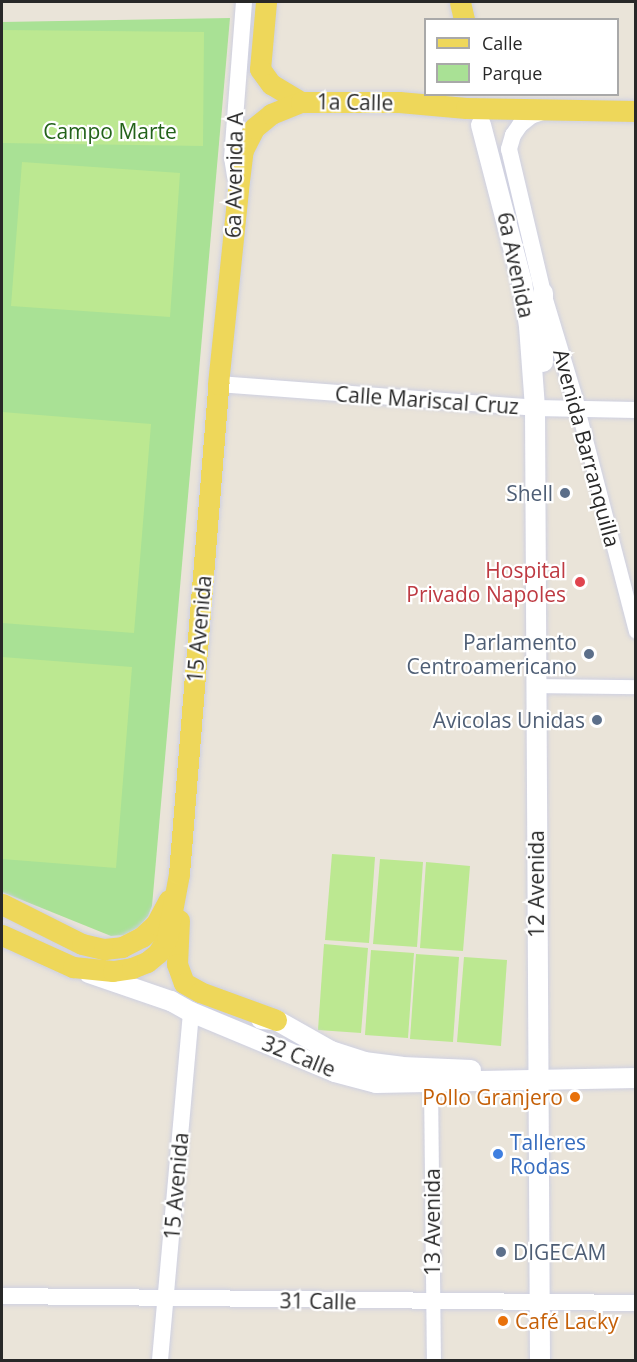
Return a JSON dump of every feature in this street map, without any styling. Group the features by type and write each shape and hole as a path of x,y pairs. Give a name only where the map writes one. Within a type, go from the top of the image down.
{"main road":[{"path":"266,2 260,69 271,84 301,102"},
{"path":"450,2 454,18"},
{"path":"460,2 464,18"},
{"path":"399,102 429,96"},
{"name":"1a Calle","path":"238,189 243,150 254,128 272,114 301,102 399,102 466,108 636,111"},
{"name":"6a Avenida","path":"481,125 522,282 529,326 535,408"},
{"name":"6a Avenida A","path":"218,384 238,189"},
{"path":"535,408 544,384 543,292"},
{"name":"15 Avenida","path":"179,874 218,384"},
{"name":"12 Avenida","path":"535,408 540,1360"},
{"path":"2,904 82,944 104,949 122,947 142,937 156,924 169,902 179,874"},
{"path":"179,874 177,964 182,979 190,988 276,1020"},
{"name":"32 Calle","path":"73,967 96,971 123,970 153,958 163,946 170,927 179,874"},
{"name":"32 Calle","path":"2,935 73,967 171,1000 191,1012 351,1077 376,1083 636,1078"},
{"path":"171,1000 195,999 245,1015 276,1020"},
{"name":"32 Calle","path":"276,1020 331,1051 364,1062 402,1067 467,1070 538,1080"}],"street":[{"name":"6a Avenida A","path":"238,189 232,158 244,2"},
{"name":"Avenida Barranquilla","path":"550,109 531,116 520,125 513,135 509,149 543,292 578,409 636,632"},
{"name":"Calle Mariscal Cruz","path":"218,384 535,408 636,410"},
{"path":"535,686 636,687"},
{"name":"15 Avenida","path":"160,1360 191,1012"},
{"name":"13 Avenida","path":"431,1083 434,1360"},
{"name":"31 Calle","path":"2,1296 636,1303"}],"green space":[{"name":"Campo Marte","path":"230,18 152,906 148,916 139,927 124,935 111,936 2,892 2,22"},
{"path":"2,30 204,32 203,146 2,143"},
{"path":"22,162 180,173 170,317 11,306"},
{"path":"2,412 151,424 134,633 2,623"},
{"path":"2,657 132,667 116,868 2,859"},
{"path":"332,854 375,857 369,943 325,940"},
{"path":"380,859 423,862 417,947 373,944"},
{"path":"426,862 470,866 463,951 420,948"},
{"path":"324,944 368,948 361,1033 318,1030"},
{"path":"371,950 414,953 408,1038 365,1035"},
{"path":"416,954 459,957 453,1042 410,1039"},
{"path":"464,957 507,960 501,1046 457,1042"}],"place":[{"name":"Shell","path":"565,493"},
{"name":"Hospital Privado Napoles","path":"580,582"},
{"name":"Parlamento Centroamericano","path":"589,654"},
{"name":"Avicolas Unidas","path":"597,720"},
{"name":"Pollo Granjero","path":"575,1097"},
{"name":"Talleres Rodas","path":"498,1154"},
{"name":"DIGECAM","path":"501,1252"},
{"name":"Café Lacky","path":"503,1321"}]}
